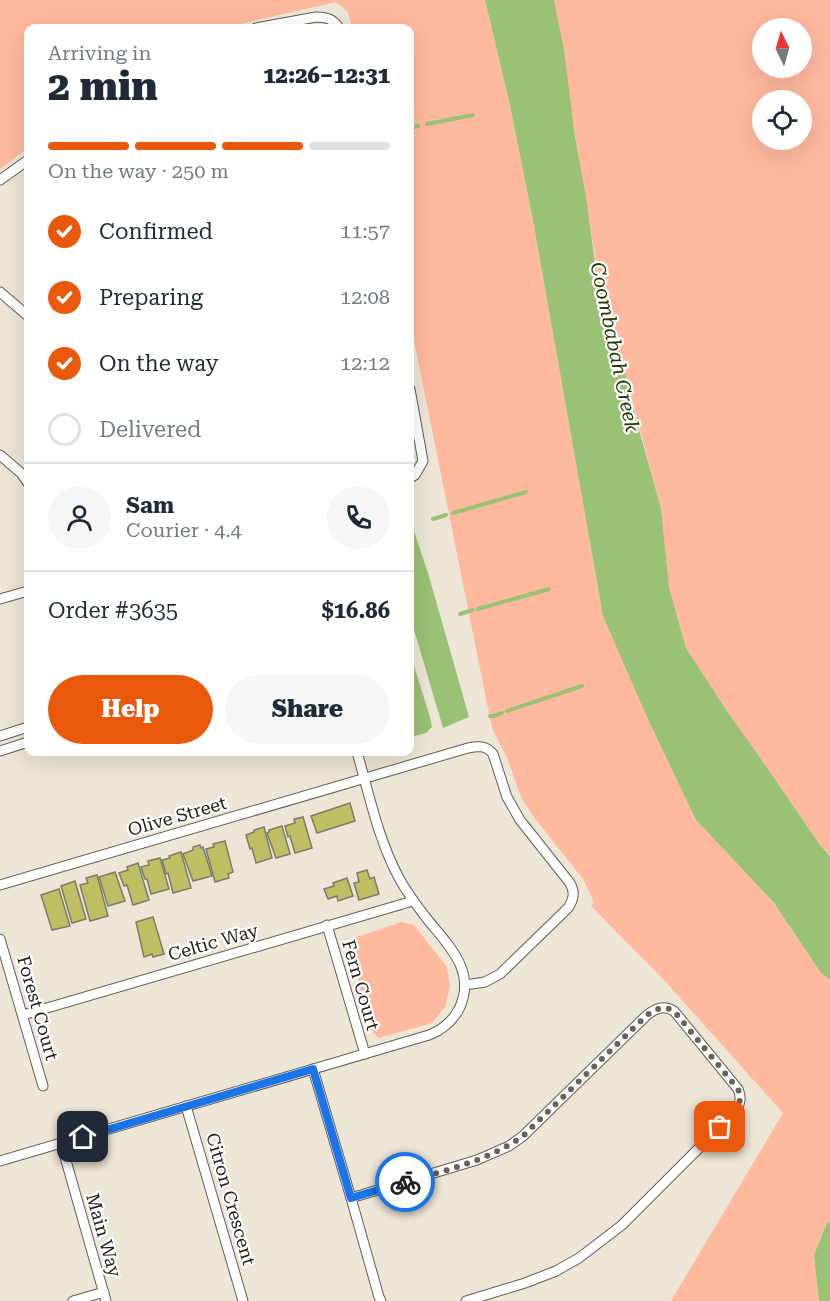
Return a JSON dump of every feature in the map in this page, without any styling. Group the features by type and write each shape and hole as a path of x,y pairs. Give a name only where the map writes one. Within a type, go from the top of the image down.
{"street":[{"path":"278,24 316,17 334,20 336,24"},
{"path":"0,180 24,163"},
{"path":"0,292 24,313"},
{"path":"414,411 423,461 414,476"},
{"path":"0,455 24,477"},
{"path":"0,599 24,592"},
{"path":"0,736 24,728"},
{"path":"0,751 24,743"},
{"name":"Olive Street","path":"0,885 481,746 493,754 507,797 520,820 573,887 574,898 568,908 500,974 485,982 465,985"},
{"path":"0,1161 429,1035 442,1029 452,1019 464,994 462,967 413,901 390,860 358,756"},
{"name":"Celtic Way","path":"23,1015 413,901"},
{"name":"Fern Court","path":"327,925 364,1054"},
{"name":"Forest Court","path":"0,939 43,1086"},
{"path":"351,1198 477,1160 509,1146 523,1136 647,1015 657,1008 674,1011 738,1089 740,1100 735,1112 622,1225 579,1258 556,1271 525,1283 466,1301"},
{"path":"313,1069 381,1301"},
{"name":"Citron Crescent","path":"186,1106 243,1301"},
{"name":"Main Way","path":"61,1143 105,1296"},
{"path":"73,1301 105,1296"}],"shaded area":[{"path":"0,0 485,0 509,101 534,226 603,616 696,820 774,903 821,973 830,980 830,1221 826,1225 814,1255 819,1301 671,1301 783,1113 664,980 591,906 594,902 583,879 523,801 508,760 492,728 414,340 414,24 351,24 348,12 336,2 240,24 24,24 24,151 0,169"},
{"path":"553,0 830,0 830,855 820,845 686,648 669,587 661,508 598,273"},
{"path":"401,922 414,925 447,967 450,987 445,1007 432,1023 379,1038 373,1033 348,946 351,939"}],"water":[{"name":"Coombabah Creek","path":"485,0 554,0 564,50 596,269 661,508 669,587 686,648 727,711 830,856 830,980 821,973 774,903 696,820 647,717 603,616 534,226 509,101"},
{"path":"414,531 469,717 443,728 414,630"},
{"path":"414,666 432,727 426,733 414,736"},
{"path":"830,1221 830,1301 819,1301 814,1255 826,1225"}],"building":[{"path":"350,803 355,821 317,833 311,816"},
{"path":"303,817 312,848 295,853 285,826 295,823 294,819"},
{"path":"282,826 290,854 276,858 267,833 269,830"},
{"path":"264,827 272,858 256,863 246,835"},
{"path":"225,841 233,872 228,874 229,878 215,882 206,849 214,847 213,844"},
{"path":"200,845 201,848 203,847 212,876 193,881 183,854"},
{"path":"181,852 191,888 173,893 162,860"},
{"path":"160,858 169,889 151,894 141,867 149,865 148,861"},
{"path":"138,863 149,900 133,905 127,885 124,886 119,873"},
{"path":"367,870 370,879 374,877 379,894 359,900 354,883 359,882 357,873"},
{"path":"115,872 125,901 108,906 99,877"},
{"path":"97,875 108,916 90,921 80,885 88,883 86,878"},
{"path":"347,878 353,896 338,901 337,896 328,899 324,889"},
{"path":"75,881 86,919 72,923 61,886"},
{"path":"59,889 70,926 52,930 41,895"},
{"path":"153,917 164,954 144,957 136,922"}],"waterway":[{"path":"427,124 473,115"},
{"path":"414,127 418,126"},
{"path":"453,513 526,492"},
{"path":"433,519 446,515"},
{"path":"478,609 549,589"},
{"path":"460,614 473,610"},
{"path":"507,711 582,686"},
{"path":"490,716 502,713"}],"way so far":[{"path":"405,1182 493,1155 509,1146 523,1136 647,1015 657,1008 674,1011 738,1089 739,1106 720,1127"}],"route":[{"path":"83,1137 313,1069 351,1198 405,1182"}]}
